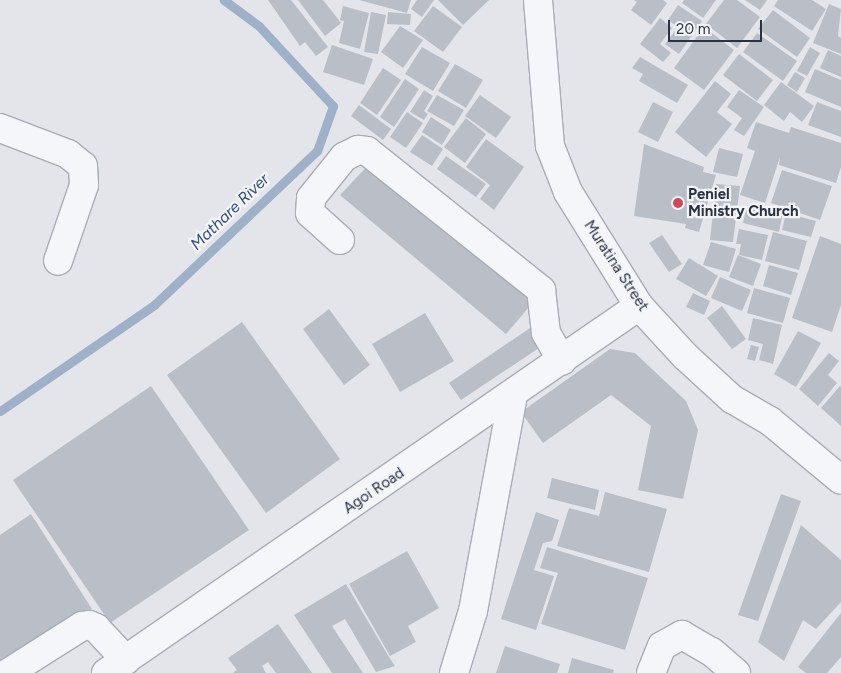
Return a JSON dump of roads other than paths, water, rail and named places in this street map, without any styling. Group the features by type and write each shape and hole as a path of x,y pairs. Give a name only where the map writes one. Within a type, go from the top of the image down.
{"street":[{"name":"Muratina Street","path":"538,0 550,146 568,192 639,306 685,356 732,399 770,421 841,480"},
{"path":"0,128 68,154 83,166 84,186 58,261"},
{"path":"340,240 310,213 309,206 312,198 344,157 358,150 367,151 541,290 543,325 562,361"},
{"name":"Agoi Road","path":"116,666 513,396 639,306"},
{"path":"454,673 473,611 513,396"},
{"path":"8,673 82,626 90,625 96,628 116,666"},
{"path":"651,673 662,646 682,635 712,652 736,673"}],"waterway":[{"name":"Mathare River","path":"0,411 154,305 317,151 333,106 259,26 224,0"}],"place":[{"name":"Peniel Ministry Church","path":"678,203"}]}
